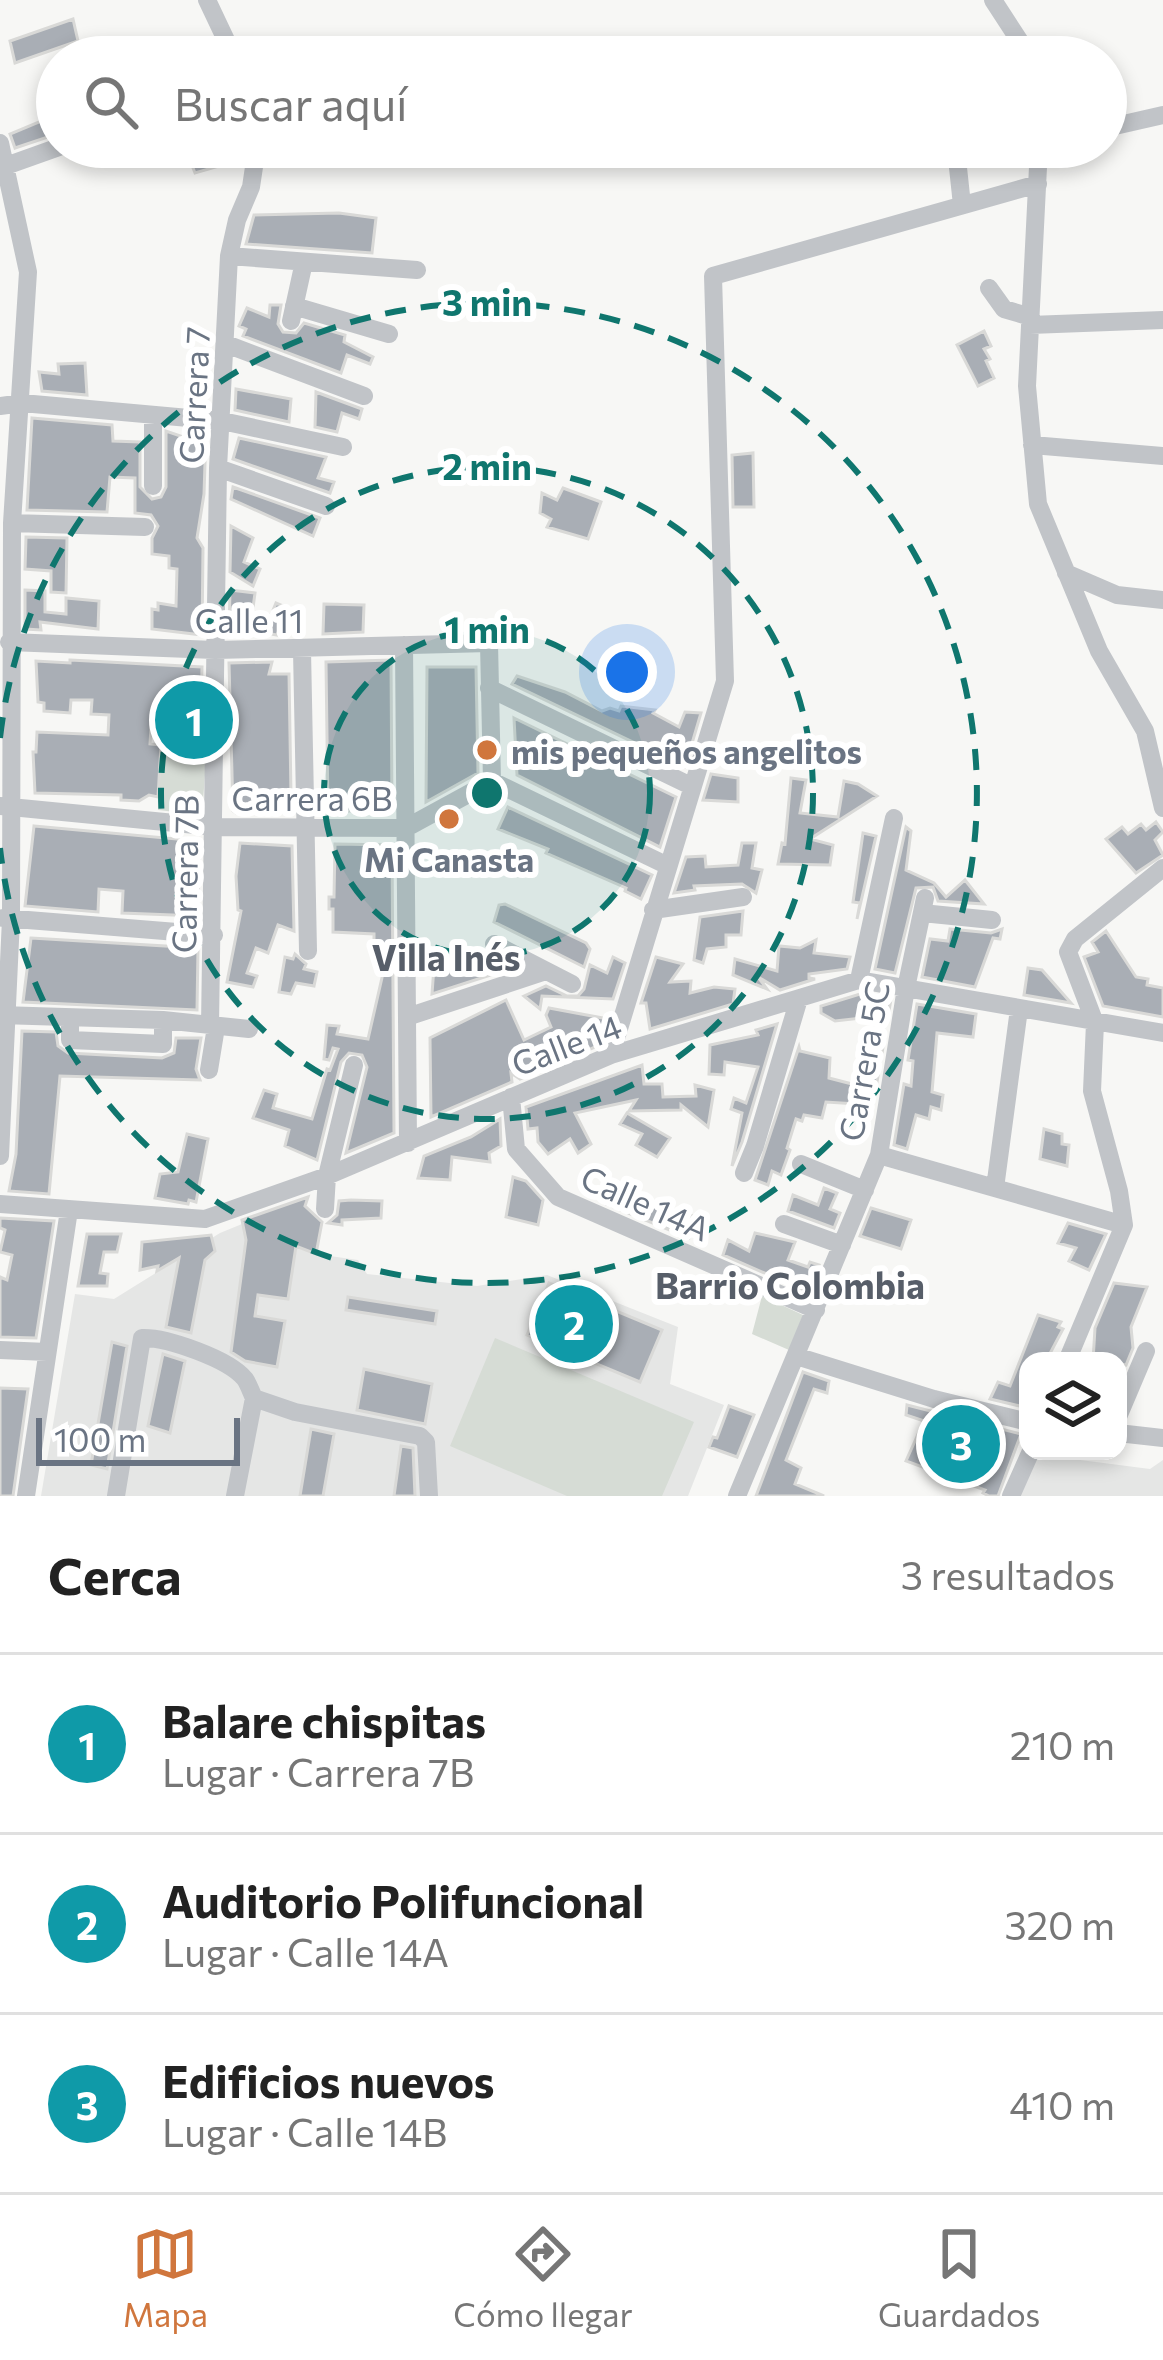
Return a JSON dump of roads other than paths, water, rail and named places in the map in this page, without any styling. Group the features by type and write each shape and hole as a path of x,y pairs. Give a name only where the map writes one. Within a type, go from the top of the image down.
{"street":[{"path":"208,0 224,36"},
{"path":"993,0 1016,36"},
{"path":"1127,123 1163,115"},
{"path":"0,142 28,272 12,524 0,1156"},
{"path":"3,167 36,155"},
{"name":"Carrera 7","path":"215,650 229,256 253,168"},
{"path":"958,168 962,205"},
{"path":"1038,168 1028,386 1038,504 1099,651 1145,731 1163,808"},
{"path":"611,1055 725,681 713,276 1038,184"},
{"path":"229,256 416,270"},
{"path":"304,262 292,314 388,334"},
{"path":"388,292 392,268"},
{"path":"989,288 1004,309 1030,321 1163,320"},
{"path":"226,344 364,397"},
{"path":"0,406 22,403 222,421 343,447"},
{"path":"153,415 153,486"},
{"path":"1033,445 1163,456"},
{"path":"218,467 326,506"},
{"path":"12,524 146,527"},
{"path":"1066,573 1118,595 1163,599"},
{"name":"Calle 11","path":"9,642 215,650 489,643 489,688"},
{"path":"404,645 408,1143"},
{"name":"Carrera 7B","path":"208,1070 213,1026 215,650"},
{"path":"302,650 308,951"},
{"path":"666,865 492,782 489,688 692,786"},
{"name":"Carrera 6B","path":"6,806 216,827 406,827 492,782"},
{"name":"Carrera 5C","path":"859,980 894,818"},
{"path":"1071,1352 1124,1225 1120,1190 1092,1091 1095,1023 1068,952 1075,939 1163,868"},
{"path":"653,910 743,897"},
{"name":"Carrera 5C","path":"737,1496 879,1156 923,905 992,920"},
{"path":"6,919 214,935"},
{"path":"494,944 572,984"},
{"path":"407,1017 546,971"},
{"name":"Calle 14","path":"0,1204 205,1219 327,1176 611,1055 859,980 1163,1033"},
{"path":"744,1173 798,1002"},
{"path":"995,1188 1019,1009"},
{"path":"3,1015 163,1020 249,1029"},
{"path":"70,1018 70,1040 163,1044 163,1020"},
{"path":"326,1209 327,1176 355,1065"},
{"name":"Calle 14A","path":"512,1096 516,1149 559,1197 816,1310"},
{"path":"879,1156 1124,1225"},
{"path":"800,1164 865,1190"},
{"path":"26,1496 69,1210"},
{"path":"784,1224 842,1245"},
{"path":"116,1496 144,1337 216,1360 243,1376 254,1398 235,1496"},
{"path":"0,1350 46,1352"},
{"path":"1127,1396 1146,1351"},
{"path":"796,1356 1019,1420"},
{"path":"254,1398 295,1412 420,1436 426,1442 429,1496"},
{"path":"1127,1434 1163,1438"},
{"path":"1011,1496 1026,1460"}],"place":[{"name":"Balare chispitas","path":"194,720"},
{"name":"mis pequeños angelitos","path":"487,750"},
{"name":"Mi Canasta","path":"449,819"},
{"name":"Auditorio Polifuncional","path":"574,1324"},
{"name":"Edificios nuevos","path":"961,1444"}],"district":[{"name":"Villa Inés","path":"446,956"},
{"name":"Barrio Colombia","path":"790,1284"}]}
